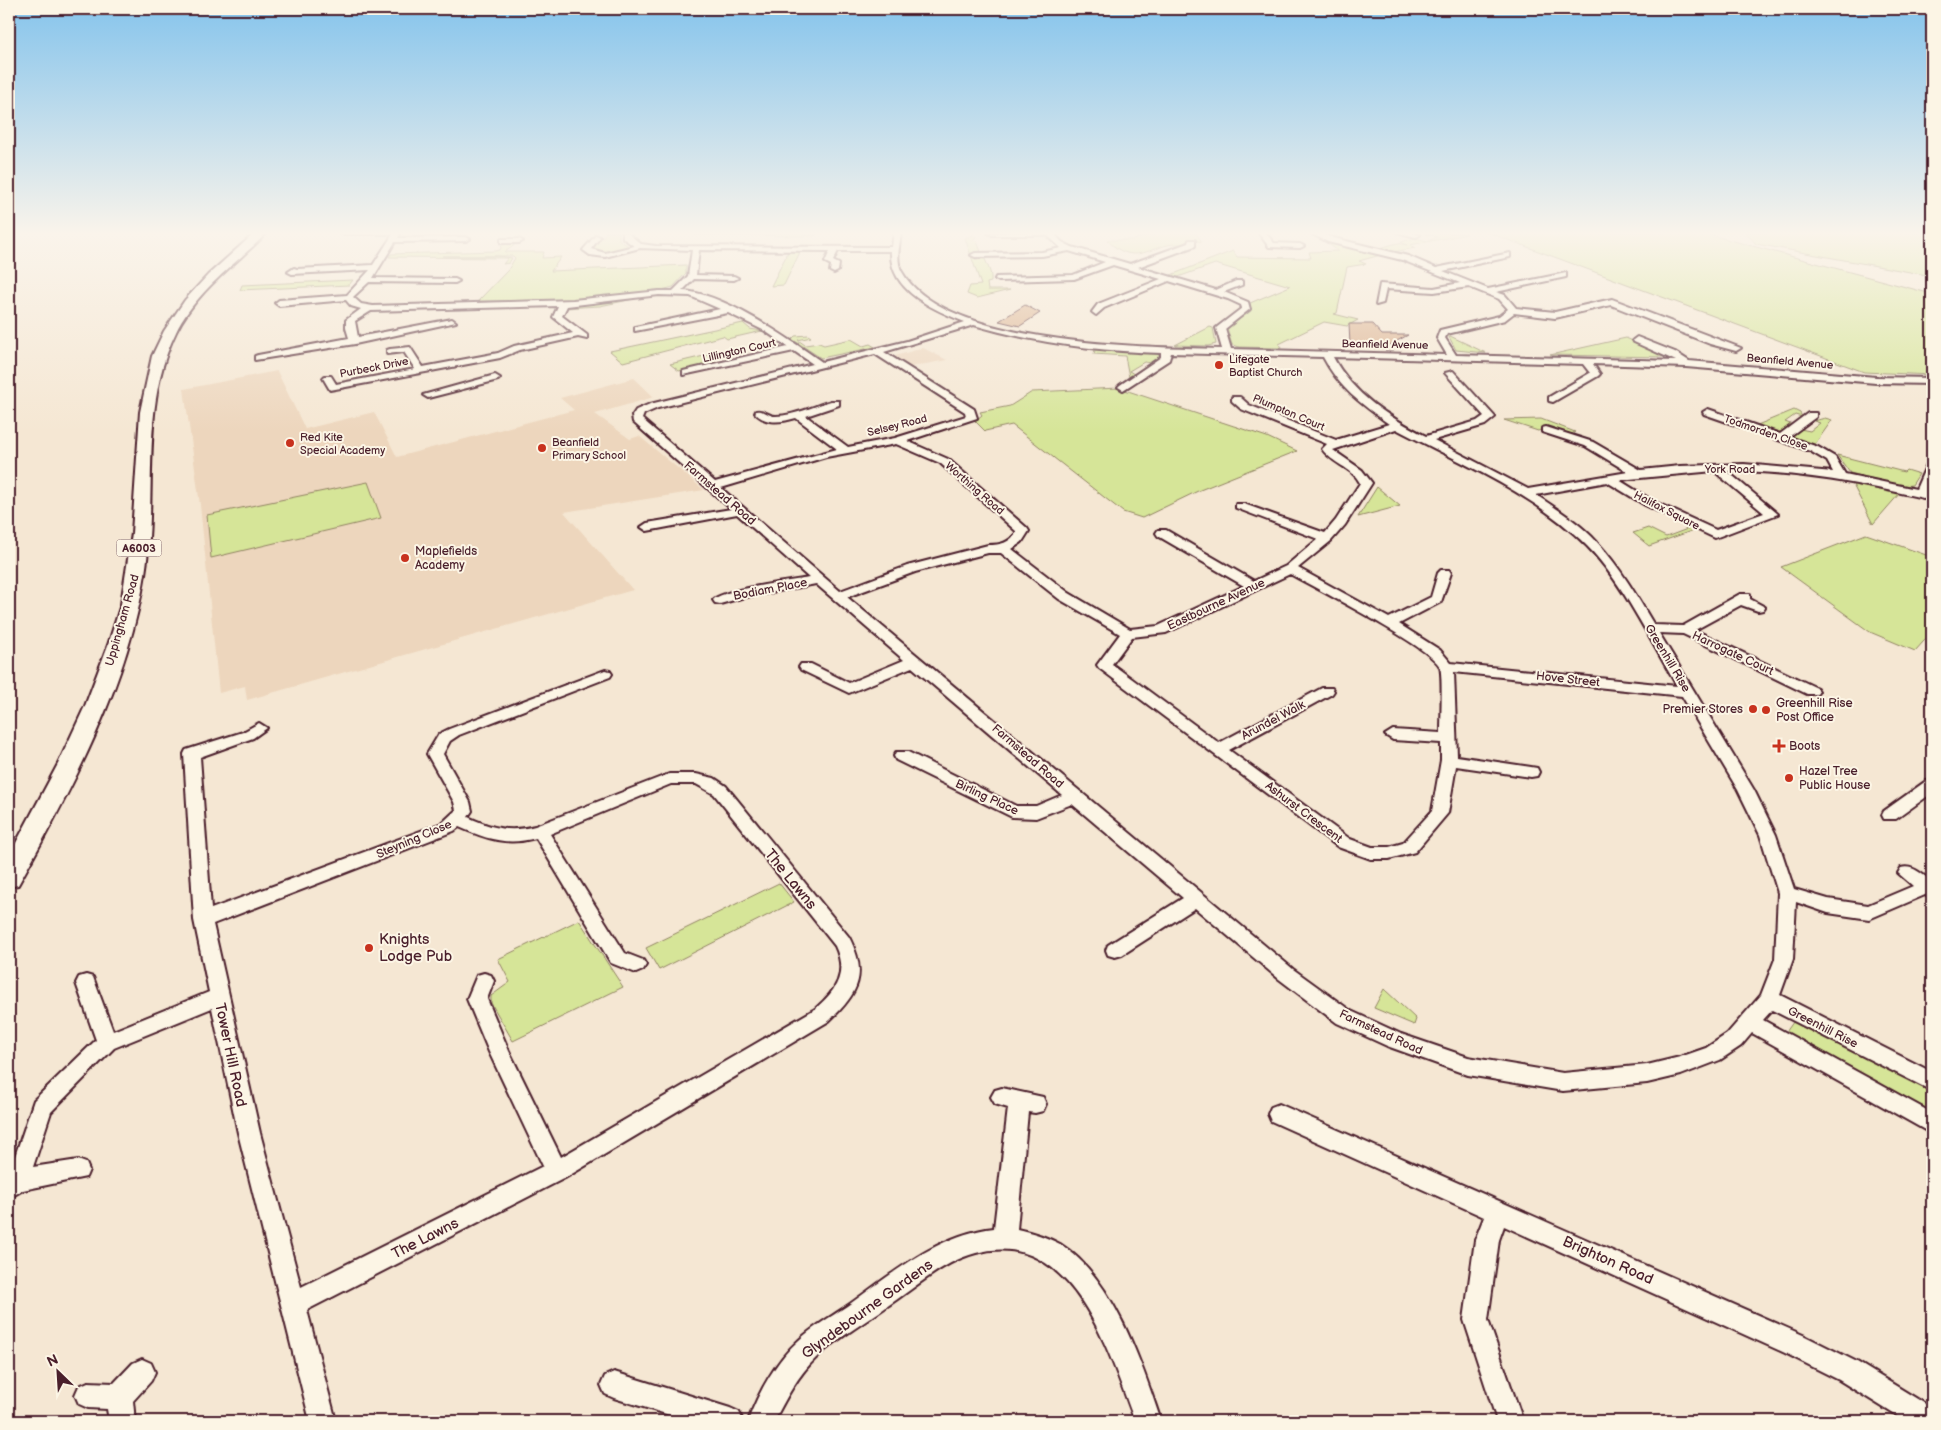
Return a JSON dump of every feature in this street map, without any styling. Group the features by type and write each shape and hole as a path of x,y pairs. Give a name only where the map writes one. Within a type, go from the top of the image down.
{"highway":[{"name":"Uppingham Road","path":"9,878 77,751 117,646 138,562 148,400 160,353 170,332 194,299"}],"street":[{"path":"284,304 333,299"},
{"path":"350,299 352,303 369,309 564,303 600,299"},
{"path":"704,299 768,330 821,365"},
{"name":"Beanfield Avenue","path":"923,299 937,309 1016,335 1087,346 1227,352 1686,364 1931,386"},
{"path":"1096,312 1101,306 1119,299"},
{"path":"1227,352 1220,328 1246,309 1245,304 1231,299"},
{"path":"1381,299 1380,302 1391,302"},
{"path":"1504,299 1510,304 1512,310"},
{"path":"1453,357 1441,338 1443,332 1502,318 1512,310 1555,315 1616,302 1713,342 1736,348"},
{"name":"Purbeck Drive","path":"333,388 500,355 517,348 583,337 557,317 564,303"},
{"path":"355,341 348,326 349,322 356,315 369,309"},
{"path":"638,329 728,310"},
{"name":"Farmstead Road","path":"975,322 933,337 655,406 638,413 636,416 640,424 714,486 819,580 1073,796 1286,974 1344,1016 1394,1040 1468,1066 1563,1082 1647,1074 1681,1066 1713,1054 1734,1040 1769,999"},
{"path":"263,356 355,341 446,323"},
{"path":"1637,340 1672,354 1686,364"},
{"name":"Purbeck Drive","path":"390,352 411,348 420,370"},
{"name":"Lillington Court","path":"690,371 796,348"},
{"path":"1139,386 1126,384 1166,358 1166,350"},
{"name":"Selsey Road","path":"714,486 846,450 897,441 972,418 970,411 876,351"},
{"name":"Greenhill Rise","path":"1327,355 1337,374 1353,393 1398,425 1526,493 1568,522 1592,544 1623,584 1651,629 1746,790 1768,835 1787,893 1784,959 1769,999 1932,1082"},
{"path":"1552,399 1595,374 1586,360"},
{"path":"446,366 460,386"},
{"path":"1426,439 1482,423 1490,417 1449,376"},
{"name":"Purbeck Drive","path":"328,378 337,398"},
{"path":"428,395 495,378"},
{"name":"Plumpton Court","path":"1236,399 1245,407 1335,444"},
{"path":"760,413 768,420 774,420 798,415 835,403"},
{"name":"Todmorden Close","path":"1708,412 1814,449 1831,459 1842,478"},
{"path":"1781,438 1817,417 1801,412"},
{"path":"798,415 846,450"},
{"path":"1335,444 1398,425"},
{"path":"1546,430 1589,444 1640,474"},
{"name":"Worthing Road","path":"897,441 944,461 1023,531 1018,539 1004,549"},
{"name":"Eastbourne Avenue","path":"1128,633 1161,630 1255,586 1290,569 1327,538 1366,483 1363,474 1329,452 1327,449 1335,444"},
{"path":"1920,494 1932,464"},
{"name":"York Road","path":"1526,493 1640,474 1717,468 1770,469 1842,478 1932,498"},
{"name":"Halifax Square","path":"1610,479 1649,503 1715,534 1772,514 1717,468"},
{"path":"1240,506 1327,538"},
{"path":"647,527 730,513 740,509"},
{"path":"1162,533 1255,586"},
{"path":"838,596 910,569 988,549 1004,549 1064,596 1128,633"},
{"path":"1290,569 1389,624 1435,653 1447,667"},
{"path":"1389,624 1436,599 1440,592 1440,579 1445,573"},
{"name":"Bodiam Place","path":"720,600 739,594 819,580"},
{"path":"1685,630 1743,598 1758,607"},
{"name":"Harrogate Court","path":"1651,629 1685,630 1812,691"},
{"name":"Ashurst Crescent","path":"1128,633 1104,665 1220,749 1344,843 1370,853 1389,853 1410,848 1440,812 1449,760 1447,667"},
{"path":"806,667 849,689 915,660"},
{"name":"Hove Street","path":"1447,667 1688,692"},
{"name":"Steyning Close","path":"203,920 448,827 464,811 462,802 434,754 444,738 489,716 605,674"},
{"name":"Arundel Walk","path":"1220,749 1328,691"},
{"name":"Tower Hill Road","path":"259,728 248,735 192,754 203,920 248,1133 323,1421"},
{"path":"1393,735 1448,738"},
{"name":"Birling Place","path":"902,756 1012,811 1024,815 1038,813 1073,796"},
{"path":"1449,760 1531,772"},
{"name":"The Lawns","path":"293,1304 557,1171 822,1015 838,1002 848,986 852,967 850,954 842,942 720,790 708,782 696,778 669,779 540,830 505,838 490,835 458,819"},
{"path":"1890,814 1932,785"},
{"path":"540,830 618,958 636,965"},
{"path":"1907,873 1930,886"},
{"path":"1787,893 1828,906 1869,912 1930,886"},
{"path":"1115,950 1196,899"},
{"path":"484,981 477,999 499,1052 557,1171"},
{"path":"86,983 107,1042"},
{"path":"13,1184 42,1107 107,1042 218,997"},
{"path":"1750,1022 1932,1124"},
{"path":"1004,1238 1019,1101"},
{"name":"Brighton Road","path":"1279,1114 1794,1344 1848,1371 1929,1421"},
{"path":"13,1184 78,1170"},
{"path":"1497,1211 1486,1240 1476,1320 1510,1421"},
{"name":"Glyndebourne Gardens","path":"761,1421 771,1399 791,1367 807,1349 926,1264 952,1250 976,1241 1004,1238 1028,1243 1051,1253 1084,1281 1096,1298 1110,1326 1148,1421"},
{"path":"88,1395 120,1409 142,1372"},
{"path":"614,1385 730,1421"}],"shaded area":[{"path":"923,348 947,360 910,367 895,356"},
{"path":"277,371 305,429 374,412 397,457 574,410 560,398 634,378 654,397 595,414 630,439 639,436 704,490 564,512 633,590 247,700 245,686 219,693 200,505 184,389"}],"green space":[{"path":"480,299 584,299 573,300 478,301"},
{"path":"635,299 600,306 565,308 567,306"},
{"path":"1260,299 1340,299 1337,313 1334,314 1358,320 1347,326 1324,322 1279,344 1281,348 1240,347 1232,345 1227,328 1251,311 1250,303"},
{"path":"1667,299 1932,299 1932,375 1864,372"},
{"path":"743,323 750,329 762,331 727,339 723,336 623,362 610,351"},
{"path":"1210,327 1213,328 1216,344 1208,346 1175,345"},
{"path":"808,335 811,337 798,340 805,345 819,343 824,345 851,339 863,346 870,344 875,347 821,358 792,339 795,336"},
{"path":"1448,335 1486,353 1456,350"},
{"path":"1626,338 1668,357 1550,355"},
{"path":"1095,350 1157,353 1160,357 1151,363 1144,362 1129,371 1134,374 1129,377 1125,356 1094,354"},
{"path":"708,355 719,363 679,371 670,364"},
{"path":"1119,388 1267,437 1297,451 1200,490 1142,518 1123,512 1012,425 985,431 975,421 982,415 980,412 1010,406 1032,392"},
{"path":"1794,410 1800,413 1802,417 1795,415 1785,422 1793,425 1781,433 1755,426"},
{"path":"1825,418 1832,420 1813,447 1791,436 1800,429 1810,431 1820,423 1814,421"},
{"path":"1541,419 1575,432 1570,435 1548,427 1538,431 1504,420"},
{"path":"1837,455 1919,474 1912,485 1903,486 1850,473"},
{"path":"368,482 381,518 211,558 207,515"},
{"path":"1852,483 1900,493 1873,524"},
{"path":"1377,487 1400,506 1358,517"},
{"path":"1648,528 1666,537 1690,528 1694,530 1649,546 1633,533"},
{"path":"1866,534 1932,557 1932,632 1915,651 1870,632 1781,567"},
{"path":"779,883 794,902 659,970 646,948"},
{"path":"579,920 623,987 513,1041 491,1003 491,996 510,982 498,959"},
{"path":"1384,989 1416,1019 1414,1025 1374,1008"},
{"path":"1796,1018 1932,1089 1932,1115 1787,1035 1786,1032"}],"building":[{"path":"1025,305 1040,313 1020,326 999,321"},
{"path":"1349,324 1372,324 1382,335 1408,335 1384,348 1350,345"}],"place":[{"name":"Lifegate Baptist Church","path":"1219,365"},
{"name":"Red Kite Special Academy","path":"290,443"},
{"name":"Beanfield Primary School","path":"542,448"},
{"name":"Maplefields Academy","path":"405,558"},
{"name":"Premier Stores","path":"1753,709"},
{"name":"Greenhill Rise Post Office","path":"1766,710"},
{"name":"Boots","path":"1779,746"},
{"name":"Hazel Tree Public House","path":"1789,778"},
{"name":"Knights Lodge Pub","path":"369,948"}]}
